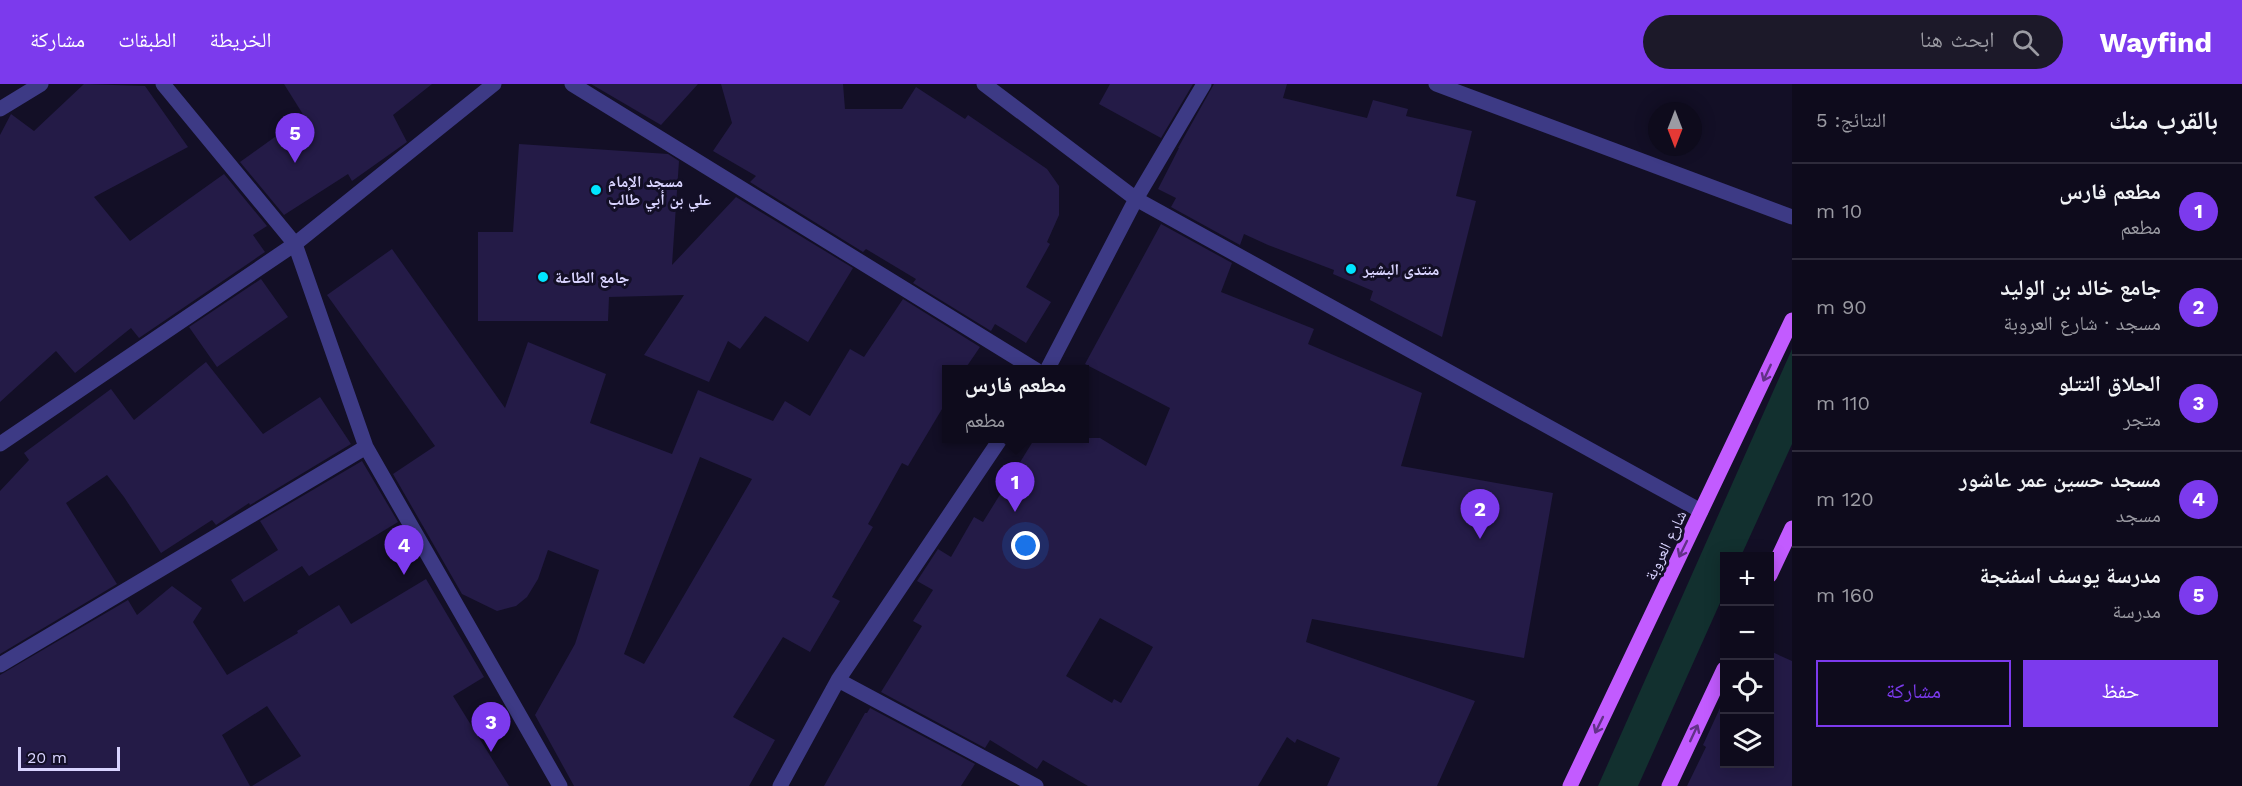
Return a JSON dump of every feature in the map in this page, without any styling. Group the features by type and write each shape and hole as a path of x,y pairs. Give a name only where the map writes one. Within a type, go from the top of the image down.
{"main road":[{"name":"شارع العروبة","path":"1569,786 1792,320"},
{"path":"1774,566 1792,528"},
{"path":"1669,786 1720,679"}],"street":[{"path":"0,109 41,84"},
{"path":"163,84 295,244 366,447 560,786"},
{"path":"0,444 295,244 494,84"},
{"path":"572,84 1029,365"},
{"path":"984,84 1136,199 1701,511"},
{"path":"1049,365 1136,199 1203,84"},
{"path":"1436,84 1792,217"},
{"path":"780,786 838,680 998,443"},
{"path":"0,665 366,447"},
{"path":"838,680 1036,786"}],"green space":[{"path":"1792,349 1792,444 1743,552 1720,552 1720,603 1638,786 1598,786"}],"building":[{"path":"84,84 145,86 188,147 94,197 130,241 224,174 267,226 253,235 265,252 139,338 131,328 75,373 56,351 0,402 0,135 11,114 34,131"},
{"path":"284,84 432,84 393,115 407,142 352,181 348,174 284,215 240,162 304,116"},
{"path":"591,84 698,84 661,125"},
{"path":"721,84 843,84 845,109 902,109 916,87 965,119 968,115 1047,169 1059,186 1059,215 1047,242 1050,244 1026,287 1051,302 1026,343 995,324 991,331 913,283 916,279 866,249 863,252 750,182 756,176 713,151 732,123"},
{"path":"1110,84 1193,84 1161,138 1099,104"},
{"path":"1214,84 1287,84 1283,98 1367,118 1373,100 1408,109 1406,116 1472,131 1456,196 1476,201 1442,337 1370,300 1373,291 1333,274 1334,270 1244,234 1240,245 1171,207 1176,198 1158,189"},
{"path":"519,144 668,154 679,161 672,265 736,197 853,268 808,342 765,316 740,349 728,341 709,382 644,355 684,295 609,297 608,321 478,321 478,232 513,232"},
{"path":"1161,224 1232,263 1221,292 1314,329 1308,344 1422,393 1401,466 1553,493 1524,658 1312,619 1306,642 1475,701 1437,786 1327,786 1340,758 1297,739 1295,743 1287,737 1258,786 1088,786 1043,760 1037,769 990,740 985,748 881,692 922,626 913,621 933,590 917,581 938,549 951,557 974,517 983,522 1032,443 1089,443 1089,438 1100,438 1146,466 1170,408 1085,364","holes":["1100,618 1153,647 1121,703 1114,699 1112,703 1066,676"]},
{"path":"392,249 505,408 528,342 606,374 590,423 672,454 698,390 773,421 785,401 810,416 850,349 864,357 903,299 980,347 968,365 942,365 942,409 908,466 902,463 868,524 873,527 832,597 840,601 810,652 783,637 733,717 775,740 749,786 574,786 535,715 575,644 599,570 548,550 538,579 527,597 516,606 497,611 462,594 393,474 435,446 327,295","holes":["700,457 752,479 644,664 624,654"]},
{"path":"261,279 288,317 217,367 189,327"},
{"path":"206,362 263,434 320,397 351,444 250,505 249,503 216,525 212,520 161,553 107,475 66,503 117,584 0,654 0,491 29,460 24,453 111,389 134,420"},
{"path":"362,461 398,522 309,576 302,566 244,602 231,580 278,550 260,521"},
{"path":"426,579 484,677 453,696 509,786 252,786 301,756 267,706 222,735 250,786 0,786 0,675 128,600 137,615 172,586 202,608 193,622 227,675 298,633 297,631 339,605 351,624"},
{"path":"1774,653 1792,661 1792,786 1687,786 1706,747 1703,745 1720,708 1720,768 1774,768"},
{"path":"870,708 975,764 961,786 824,786"}],"place":[{"name":"مدرسة يوسف اسفنجة","path":"295,163"},
{"name":"مسجد الإمام علي بن أبي طالب","path":"596,190"},
{"name":"منتدى البشير","path":"1351,269"},
{"name":"جامع الطاعة","path":"543,277"},
{"name":"مطعم فارس","path":"1015,512"},
{"name":"جامع خالد بن الوليد","path":"1480,539"},
{"name":"مسجد حسين عمر عاشور","path":"404,575"},
{"name":"الحلاق التتلو","path":"491,752"}]}
